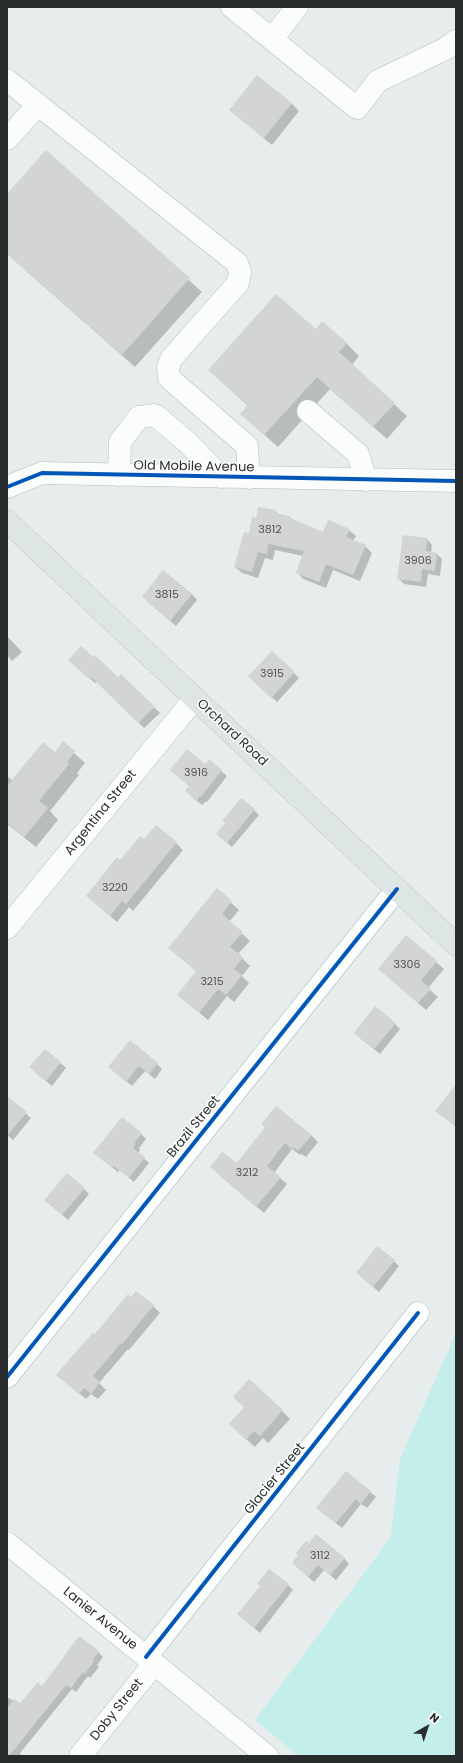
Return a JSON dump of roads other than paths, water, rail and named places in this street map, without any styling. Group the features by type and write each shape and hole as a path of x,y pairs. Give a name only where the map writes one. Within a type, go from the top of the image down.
{"main road":[{"name":"Orchard Road","path":"7,521 456,945"}],"street":[{"path":"232,7 357,108 378,81 409,67 456,41"},
{"path":"272,39 297,7"},
{"path":"7,80 237,263 240,272 238,283 171,359 168,367 169,378 247,446 249,478"},
{"path":"7,139 38,105"},
{"path":"308,411 358,454 366,480"},
{"path":"118,475 120,442 139,417 155,415 186,442 221,477"},
{"name":"Old Mobile Avenue","path":"7,487 42,473 456,481"},
{"name":"Argentina Street","path":"7,928 195,698"},
{"name":"Brazil Street","path":"7,1376 398,889"},
{"name":"Glacier Street","path":"150,1660 418,1313"},
{"name":"Lanier Avenue","path":"7,1543 267,1756"},
{"name":"Doby Street","path":"80,1756 150,1660"}]}
